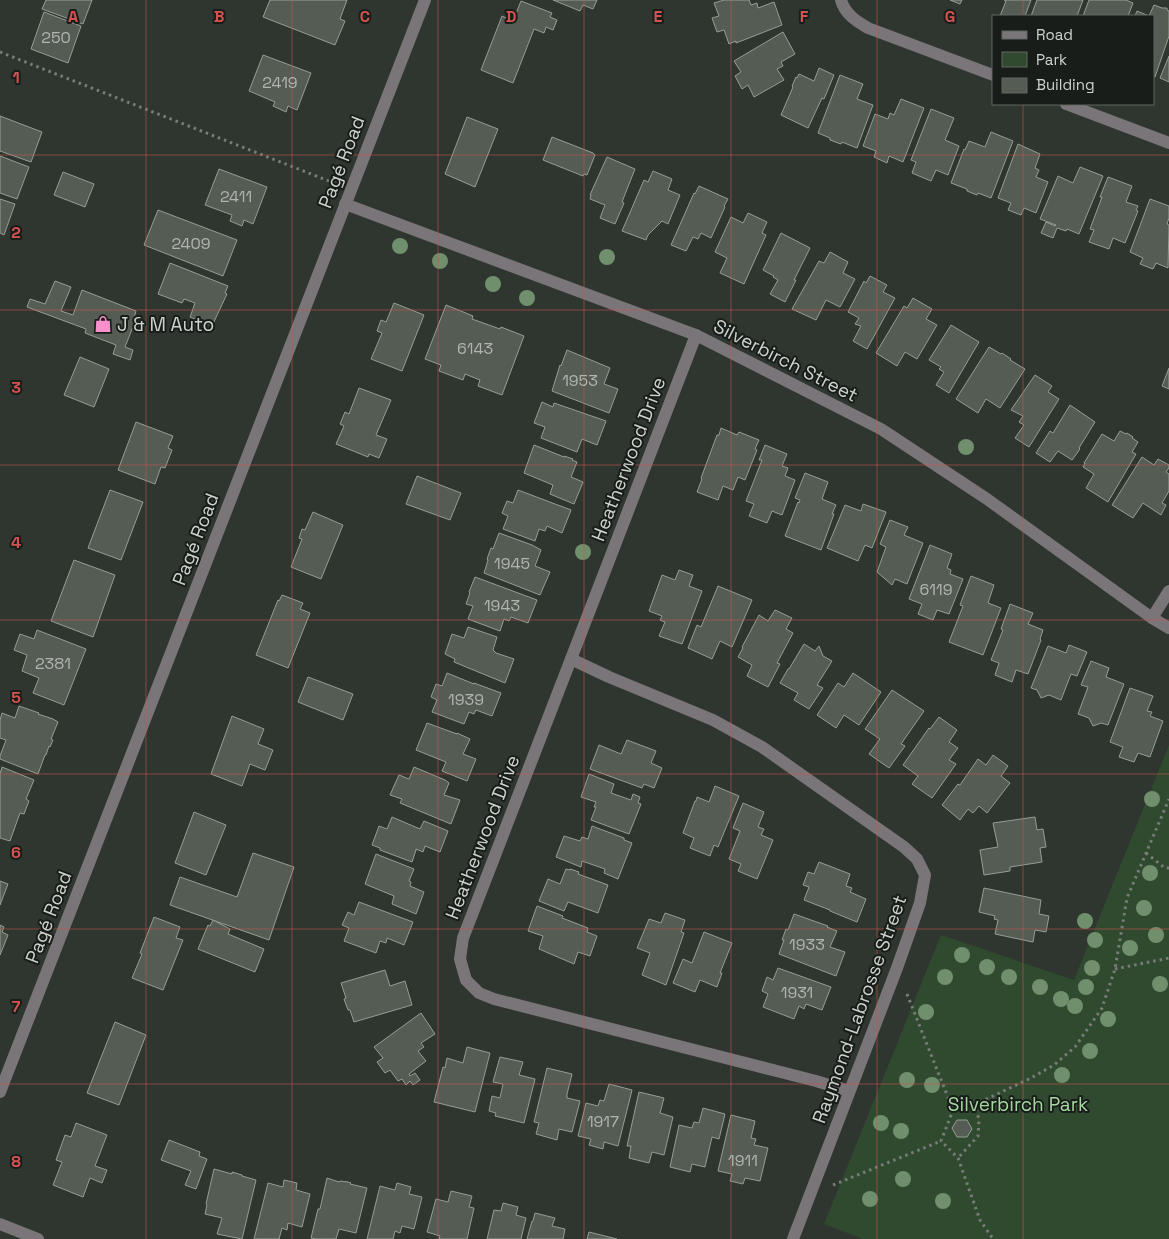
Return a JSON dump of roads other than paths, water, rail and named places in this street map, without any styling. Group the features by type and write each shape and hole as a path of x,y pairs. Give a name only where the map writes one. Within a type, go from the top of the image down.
{"street":[{"name":"Pagé Road","path":"0,1092 425,0"},
{"path":"841,0 853,19 868,28 992,75"},
{"path":"1069,105 1169,143"},
{"name":"Silverbirch Street","path":"345,204 696,335 881,429 987,499 1152,618 1169,628"},
{"name":"Heatherwood Drive","path":"696,335 463,938 460,959 466,980 479,992 494,1000 849,1091"},
{"path":"1152,618 1169,592"},
{"name":"Raymond-Labrosse Street","path":"571,659 609,677 713,720 762,748 904,847 917,859 925,875 920,903 897,968 793,1239"},
{"path":"0,1224 38,1239"}],"place":[{"name":"J & M Auto","path":"103,324"}],"park label":[{"name":"Silverbirch Park","path":"1018,1104"}]}
